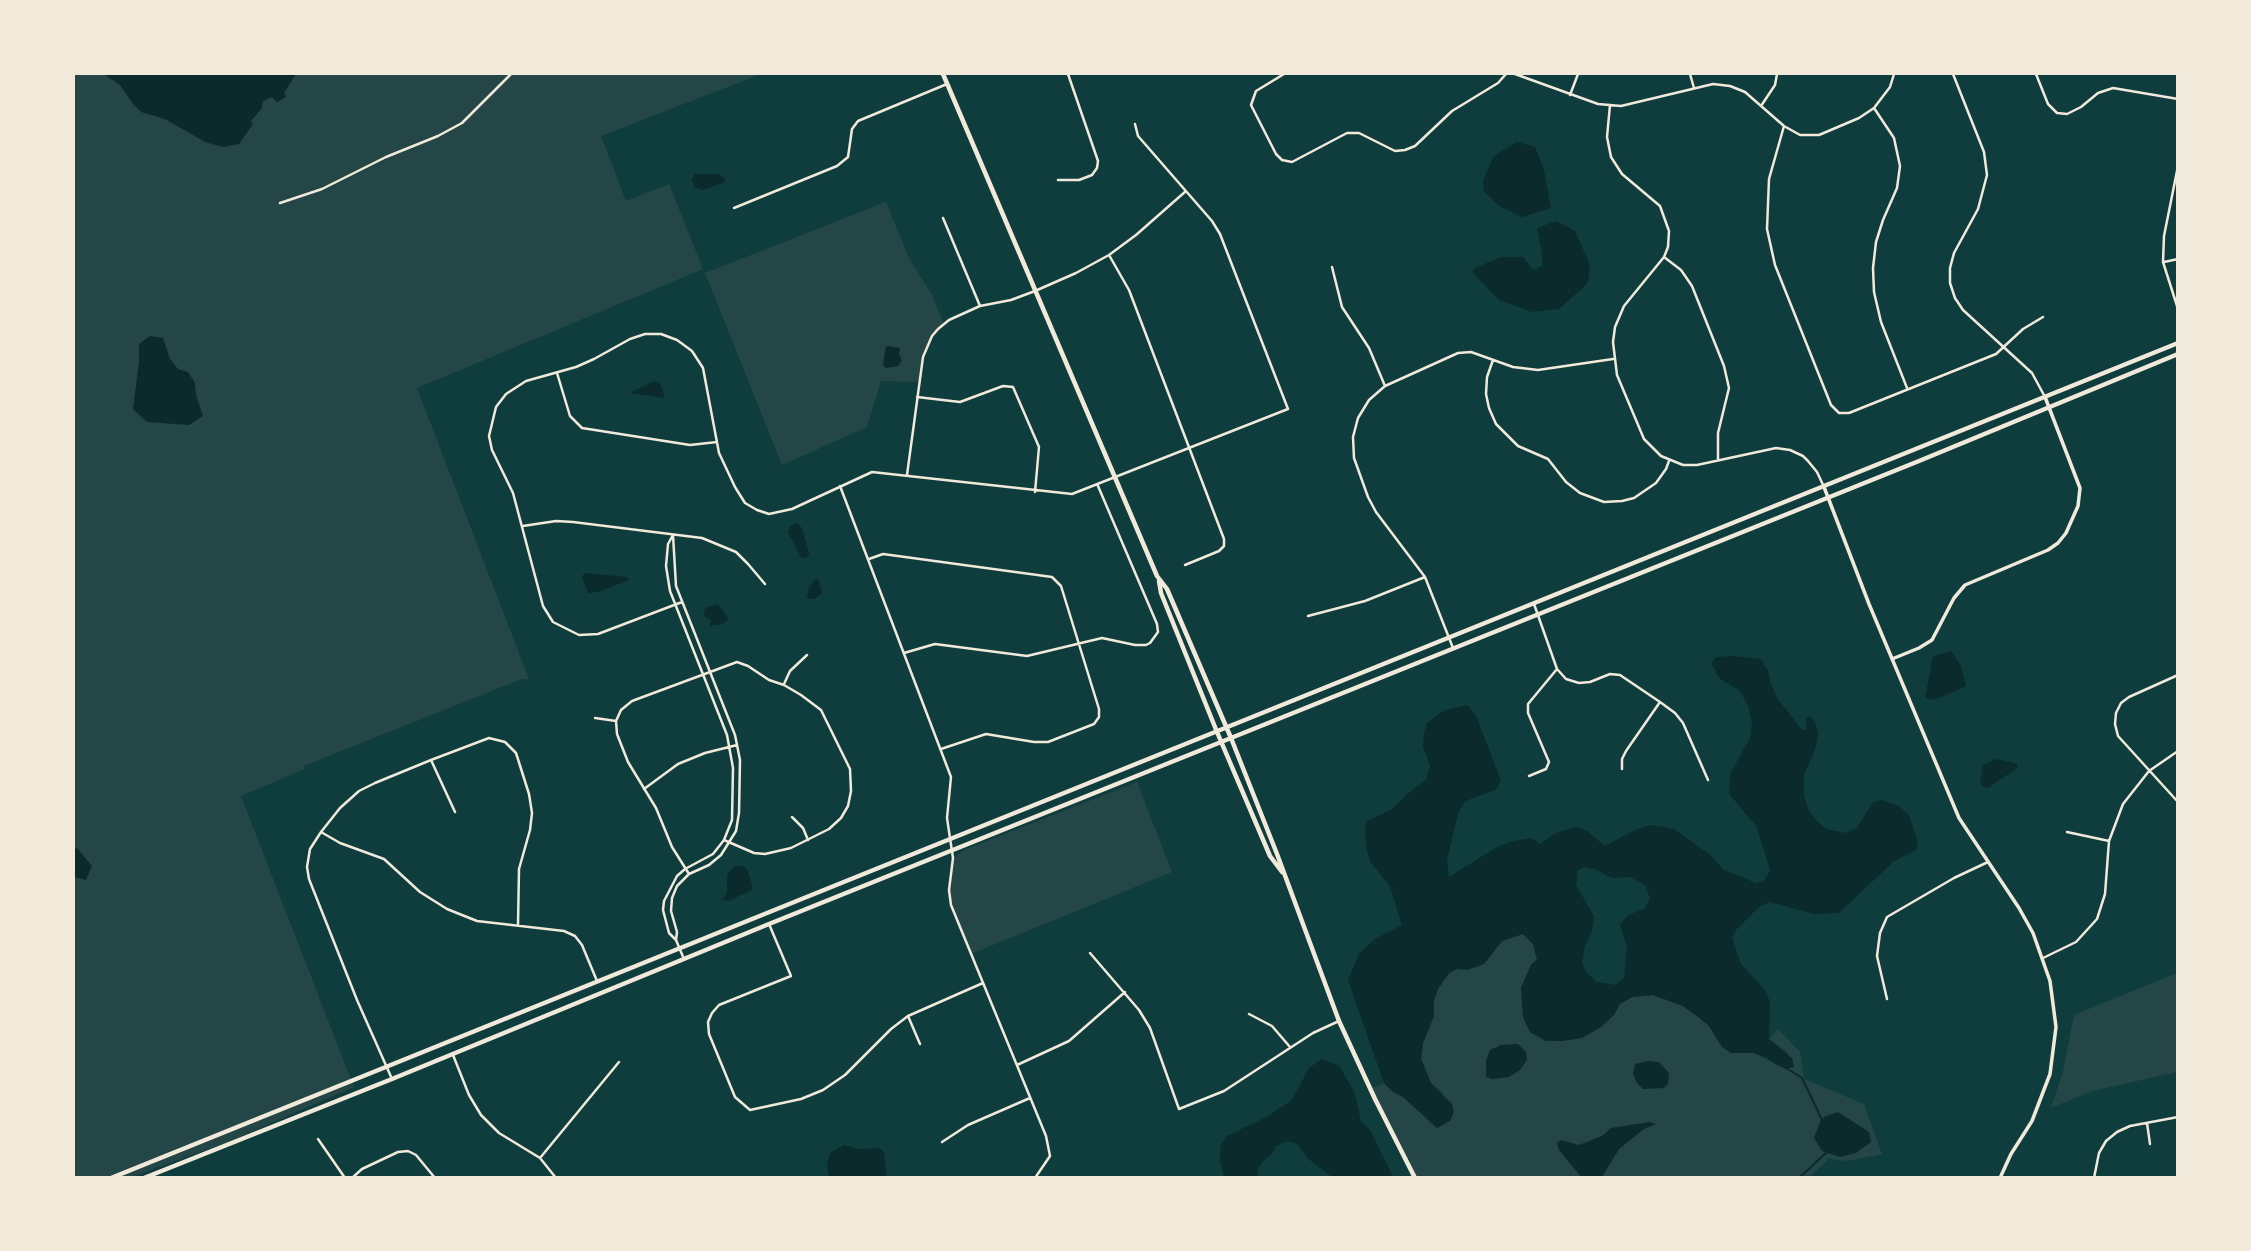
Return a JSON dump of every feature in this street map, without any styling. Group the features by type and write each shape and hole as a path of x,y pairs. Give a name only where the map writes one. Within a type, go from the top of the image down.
{"main road":[{"path":"943,74 1114,478 1159,579 1167,589 1231,738 1339,1021 1415,1178"},
{"path":"111,1178 2178,343"},
{"path":"144,1178 2178,354"},
{"path":"1159,579 1161,593 1217,732 1270,856 1284,876"}],"street":[{"path":"280,204 322,189 377,161 439,136 462,123 511,74"},
{"path":"1058,180 1079,180 1092,175 1098,161 1068,74"},
{"path":"1284,74 1259,89 1251,101 1276,154 1282,160 1292,162 1347,133 1359,133 1395,151 1415,146 1452,111 1498,83 1506,74"},
{"path":"1515,74 1598,104 1611,105 1635,103 1713,84 1730,86 1745,92 1784,126 1800,135 1819,135 1859,118 1874,108 1890,87 1894,74"},
{"path":"1570,94 1578,74"},
{"path":"1690,74 1694,88"},
{"path":"1761,106 1774,85 1777,74"},
{"path":"1892,659 1931,640 1954,598 1965,586 2048,550 2058,543 2066,533 2078,506 2080,488 2045,397 2032,373 1963,310 1950,283 1954,253 1978,209 1987,174 1984,152 1953,74"},
{"path":"2036,74 2048,104 2057,113 2067,114 2098,93 2113,88 2178,99"},
{"path":"734,208 837,166 848,157 852,129 858,121 947,84"},
{"path":"1611,105 1607,137 1611,157 1622,174 1653,198 1667,220 1669,236 1664,257 1632,295 1620,315 1613,342 1617,375 1644,439 1653,450 1669,461 1692,465 1769,450 1786,450 1803,456 1808,461 1824,487 1959,818 2019,908 2043,958 2055,1004 2055,1051 2050,1074 2032,1121 2011,1154 2000,1178"},
{"path":"1874,108 1894,138 1900,166 1897,188 1876,242 1874,292 1881,323 1908,390"},
{"path":"682,602 598,634 579,635 553,622 543,607 513,493 492,450 489,436 496,407 516,387 526,381 594,359 629,339 645,334 661,334 677,340 692,351 703,368 722,461 735,487 745,503 769,514 781,513 872,472 1072,495 1288,409 1220,234 1212,221 1138,136 1135,124"},
{"path":"1784,126 1769,179 1767,229 1775,265 1832,405 1839,413 1849,413 1996,354 2023,329 2043,317"},
{"path":"2178,166 2164,236 2164,262 2178,309"},
{"path":"907,475 923,356 932,336 949,320 980,306 1011,300 1035,291 1109,255 1186,191"},
{"path":"943,218 980,306"},
{"path":"1109,255 1129,290 1224,539 1224,546 1219,551 1185,565"},
{"path":"1664,257 1681,270 1690,282 1724,366 1729,388 1718,433 1718,460"},
{"path":"2164,262 2178,260"},
{"path":"1332,267 1342,307 1369,348 1385,386"},
{"path":"1453,648 1425,577 1376,512 1354,458 1353,437 1358,418 1369,400 1385,386 1458,353 1471,352 1519,368 1538,370 1613,359"},
{"path":"1493,359 1487,377 1486,394 1496,424 1518,446 1542,455 1551,462 1566,482 1580,493 1604,502 1634,498 1656,483 1669,461"},
{"path":"557,373 570,416 582,428 690,445 717,442"},
{"path":"917,397 960,402 1003,386 1013,387 1039,447 1035,492"},
{"path":"904,653 935,644 1027,656 1102,638 1146,645 1154,639 1158,632 1157,624 1097,485"},
{"path":"840,486 951,777 947,818 953,863 949,890 951,905 1046,1136 1050,1156 1035,1178"},
{"path":"523,526 556,521 573,522 702,538 736,552 765,584"},
{"path":"673,535 674,570 682,602 737,745 740,760 736,831 721,855 709,865 689,874 677,886 672,898 671,911 677,932 676,940 684,959"},
{"path":"673,535 668,544 666,566 670,591 730,746 733,812 730,828 713,853 685,869 671,884 663,910 668,933 676,940"},
{"path":"869,559 883,554 1052,577 1062,586 1099,709 1094,724 1048,742 986,734 942,749"},
{"path":"1308,616 1365,601 1425,577"},
{"path":"1534,604 1557,669 1566,679 1579,683 1590,682 1610,674 1620,675 1660,702 1683,723 1708,780"},
{"path":"784,685 784,679 790,671 807,655"},
{"path":"689,874 622,749 615,728 616,721 621,710 632,701 737,662 769,680 784,685 821,710 850,769 851,791 848,806 841,818 829,829 791,848 754,853 724,840"},
{"path":"1529,776 1546,769 1549,762 1528,713 1528,704 1557,669"},
{"path":"2178,676 2121,703 2115,724 2118,736 2178,802"},
{"path":"1622,769 1622,759 1626,751 1660,702"},
{"path":"595,718 616,721"},
{"path":"393,1079 357,1000 309,879 307,867 310,849 340,808 359,791 431,760 489,738 505,742 516,753 532,813 519,869 518,925"},
{"path":"644,789 678,764 705,752 737,745"},
{"path":"2043,958 2076,942 2097,919 2105,894 2109,841 2123,804 2149,771 2178,751"},
{"path":"431,760 455,812"},
{"path":"792,817 803,828 808,839"},
{"path":"321,832 340,843 384,859 420,892 447,909 477,921 564,931 575,936 582,944 597,981"},
{"path":"2067,832 2109,841"},
{"path":"1888,999 1877,956 1880,933 1887,917 1954,878 1988,862"},
{"path":"769,924 791,976 719,1005 708,1023 709,1034 735,1097 750,1110 802,1099 823,1090 845,1075 891,1029 908,1016 983,984"},
{"path":"1090,953 1125,992 1150,1028 1179,1109 1224,1091 1313,1033 1339,1021"},
{"path":"1017,1065 1069,1041 1125,992"},
{"path":"1250,1014 1272,1026 1290,1047"},
{"path":"908,1016 920,1044"},
{"path":"452,1054 468,1095 481,1115 499,1133 540,1158 556,1178"},
{"path":"540,1158 619,1062"},
{"path":"942,1142 968,1125 1030,1098"},
{"path":"2094,1178 2099,1153 2106,1141 2118,1132 2130,1126 2178,1117"},
{"path":"2147,1123 2150,1144"},
{"path":"318,1139 345,1178"},
{"path":"352,1178 362,1169 398,1152 408,1151 416,1155 435,1178"}],"shaded area":[{"path":"74,74 761,74 601,136 626,201 669,184 703,269 417,388 529,679 522,679 304,766 305,769 241,796 354,1087 228,1142 132,1177 74,1177"},
{"path":"104,74 296,74 284,93 286,97 277,102 272,97 263,101 262,108 251,121 253,124 239,144 223,147 205,142 165,119 141,112 120,85"},
{"path":"1517,142 1535,147 1544,170 1551,208 1522,217 1499,206 1484,191 1483,180 1494,156"},
{"path":"695,174 717,174 725,178 725,182 704,190 695,188 692,180"},
{"path":"886,202 909,258 932,295 944,325 929,341 922,355 918,382 881,381 867,427 782,465 705,273"},
{"path":"1556,221 1575,231 1590,265 1588,283 1559,309 1532,312 1499,300 1472,272 1475,268 1501,257 1523,257 1533,270 1542,266 1537,228"},
{"path":"150,336 163,338 170,359 178,369 188,372 195,383 203,416 189,425 147,422 133,409 139,344"},
{"path":"886,346 900,348 902,360 898,366 886,368 883,365"},
{"path":"654,381 661,385 665,398 630,393"},
{"path":"797,523 802,528 808,557 801,557 788,532 790,526"},
{"path":"584,573 627,577 629,580 588,593 582,577"},
{"path":"816,579 819,580 822,593 814,599 807,598 809,587"},
{"path":"718,604 729,619 723,624 710,626 711,620 704,616 705,608"},
{"path":"1951,651 1961,666 1966,686 1939,698 1925,698 1933,656"},
{"path":"1716,657 1761,659 1778,699 1802,730 1807,729 1806,719 1809,716 1815,721 1818,734 1815,750 1804,775 1804,796 1809,811 1817,821 1826,829 1846,833 1857,828 1873,802 1882,800 1899,806 1909,815 1918,842 1916,850 1893,862 1839,913 1813,914 1770,902 1760,906 1736,930 1732,938 1741,964 1764,989 1770,1001 1769,1039 1792,1058 1794,1067 1786,1069 1754,1053 1731,1053 1722,1047 1709,1026 1697,1016 1683,1006 1653,995 1632,997 1620,1004 1614,1015 1601,1027 1582,1038 1546,1041 1530,1032 1523,1017 1521,988 1531,965 1537,959 1533,944 1523,934 1502,941 1484,964 1449,973 1438,989 1434,1000 1434,1016 1423,1043 1421,1059 1431,1083 1452,1104 1454,1112 1450,1121 1437,1128 1384,1083 1348,980 1359,954 1375,939 1402,925 1390,886 1371,863 1366,847 1367,821 1391,810 1426,780 1430,766 1423,746 1427,723 1445,710 1468,705 1477,718 1501,781 1496,790 1465,801 1458,814 1447,860 1449,877 1497,847 1513,841 1531,838 1540,844 1556,833 1576,827 1587,831 1605,846 1651,825 1674,829 1709,854 1724,870 1756,883 1763,882 1770,871 1756,826 1730,795 1729,784 1731,772 1750,738 1752,723 1748,705 1739,690 1720,679 1711,663","holes":["1585,867 1612,878 1630,877 1646,886 1650,899 1644,909 1628,915 1620,924 1627,948 1624,978 1616,985 1597,982 1586,972 1582,963 1594,916 1576,885 1578,870"]},
{"path":"1997,759 2018,764 2017,768 1988,788 1984,787 1980,783 1983,765"},
{"path":"1137,782 1172,872 971,954 951,905 949,890 953,858 964,850"},
{"path":"74,848 78,849 92,866 86,880 74,877"},
{"path":"742,865 748,870 753,889 729,901 722,900 727,893 727,875 734,867"},
{"path":"1523,934 1533,944 1537,959 1531,965 1521,988 1523,1017 1530,1032 1546,1041 1614,1015 1620,1004 1632,997 1653,995 1683,1006 1697,1016 1709,1026 1722,1047 1754,1053 1777,1065 1788,1053 1769,1039 1778,1029 1800,1052 1804,1079 1864,1104 1882,1154 1848,1161 1824,1158 1828,1160 1809,1177 1415,1177 1370,1089 1384,1083 1393,1092 1403,1096 1437,1128 1442,1092 1431,1083 1421,1059 1423,1043 1434,1016 1434,1000 1438,989 1449,973 1484,964 1502,941"},
{"path":"2177,973 2177,1072 2092,1091 2051,1108 2063,1071 2074,1015"},
{"path":"1518,1044 1526,1052 1527,1060 1520,1070 1509,1077 1486,1077 1486,1061 1490,1050 1501,1045"},
{"path":"1322,1059 1339,1066 1350,1084 1356,1097 1361,1122 1370,1130 1393,1177 1332,1177 1307,1158 1298,1144 1287,1141 1276,1146 1273,1153 1264,1160 1258,1168 1257,1177 1224,1177 1220,1160 1221,1145 1227,1136 1266,1117 1292,1100 1309,1068"},
{"path":"1659,1062 1669,1073 1668,1084 1664,1088 1643,1089 1637,1083 1633,1074 1635,1064"},
{"path":"1838,1112 1869,1132 1871,1142 1856,1153 1840,1157 1822,1151 1814,1138 1821,1120"},
{"path":"1650,1122 1656,1124 1644,1129 1619,1149 1602,1177 1581,1177 1559,1150 1557,1143 1561,1140 1579,1145 1602,1136 1611,1128"},
{"path":"844,1145 860,1149 880,1148 884,1152 887,1177 829,1177 827,1164 830,1153"}],"waterway":[{"path":"1786,1068 1802,1078 1823,1122"},
{"path":"1799,1178 1827,1152"}]}
